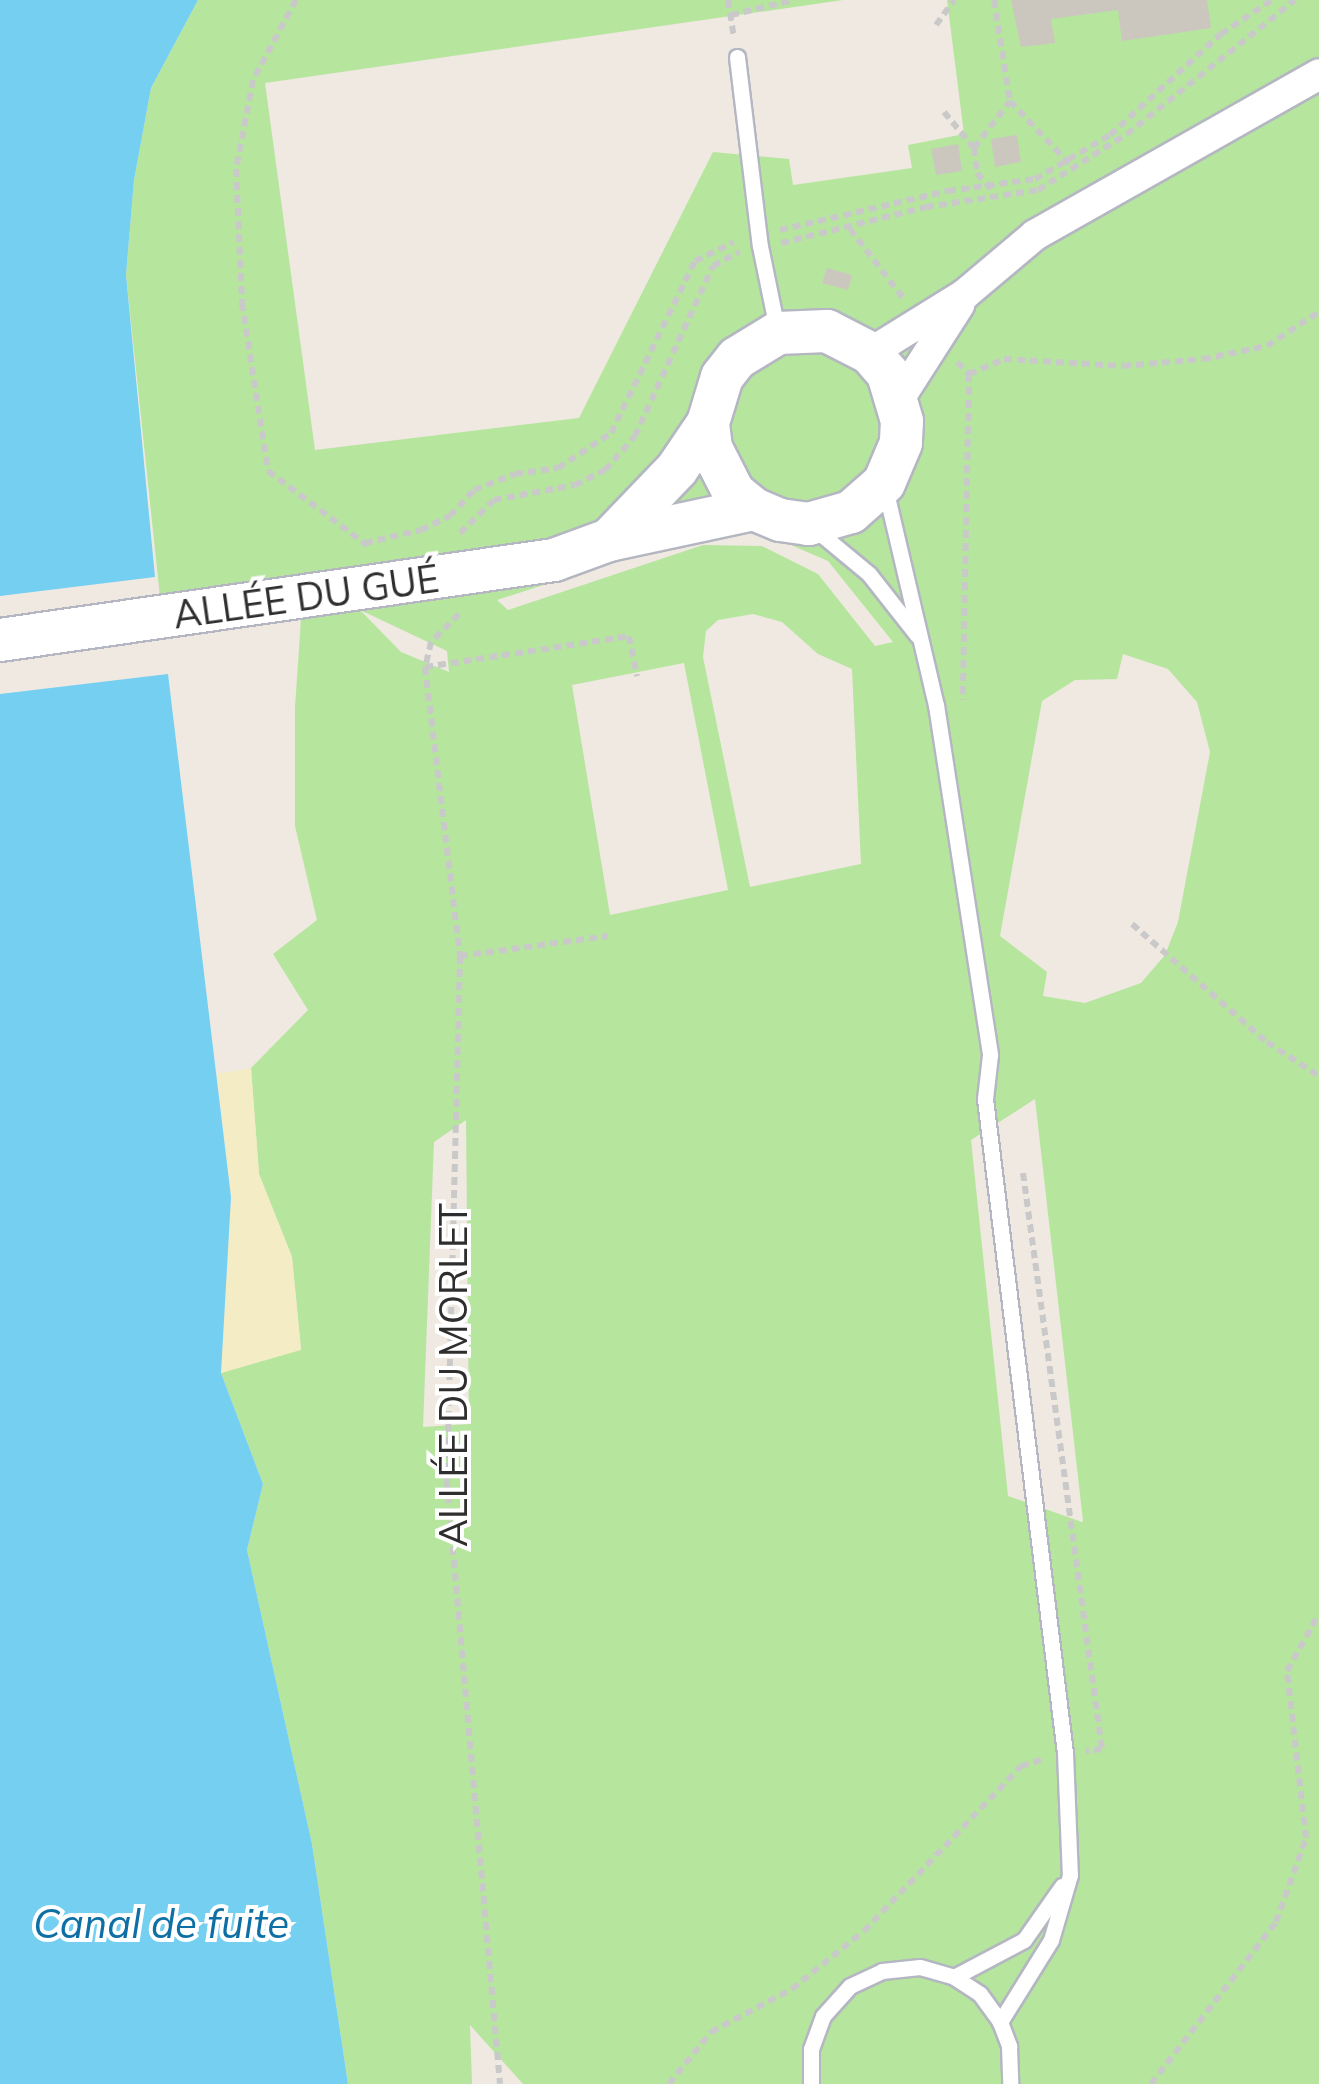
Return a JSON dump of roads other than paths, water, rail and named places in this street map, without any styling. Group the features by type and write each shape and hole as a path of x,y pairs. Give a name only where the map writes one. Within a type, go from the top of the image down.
{"street":[{"path":"899,400 930,331 966,294 1035,235 1319,74"},
{"path":"870,354 930,331"},
{"path":"827,332 870,354 888,374 899,400 901,443 884,483 851,512 809,524 780,520 754,509 734,492 720,472 708,423 722,377 746,350 778,333 827,332"},
{"name":"ALLÉE DU GUÉ","path":"610,540 677,469 708,423"},
{"name":"ALLÉE DU GUÉ","path":"0,640 554,560 610,540 754,509"}],"lane":[{"path":"737,56 760,241 778,333"},
{"path":"884,483 936,704 990,1055 986,1098 1065,1753 1070,1874 1051,1940 1000,2022"},
{"path":"809,524 868,574 922,640"},
{"path":"954,1976 1024,1940 1070,1874"},
{"path":"810,2084 811,2050 823,2016 850,1986 882,1971 920,1967 954,1976 980,1994 1000,2022 1009,2046 1010,2084"}],"water":[{"path":"0,0 198,0 151,88 134,180 126,275 155,577 0,596"},
{"name":"Canal de fuite","path":"168,674 231,1197 221,1373 263,1484 247,1550 312,1844 348,2084 0,2084 0,694"}]}
